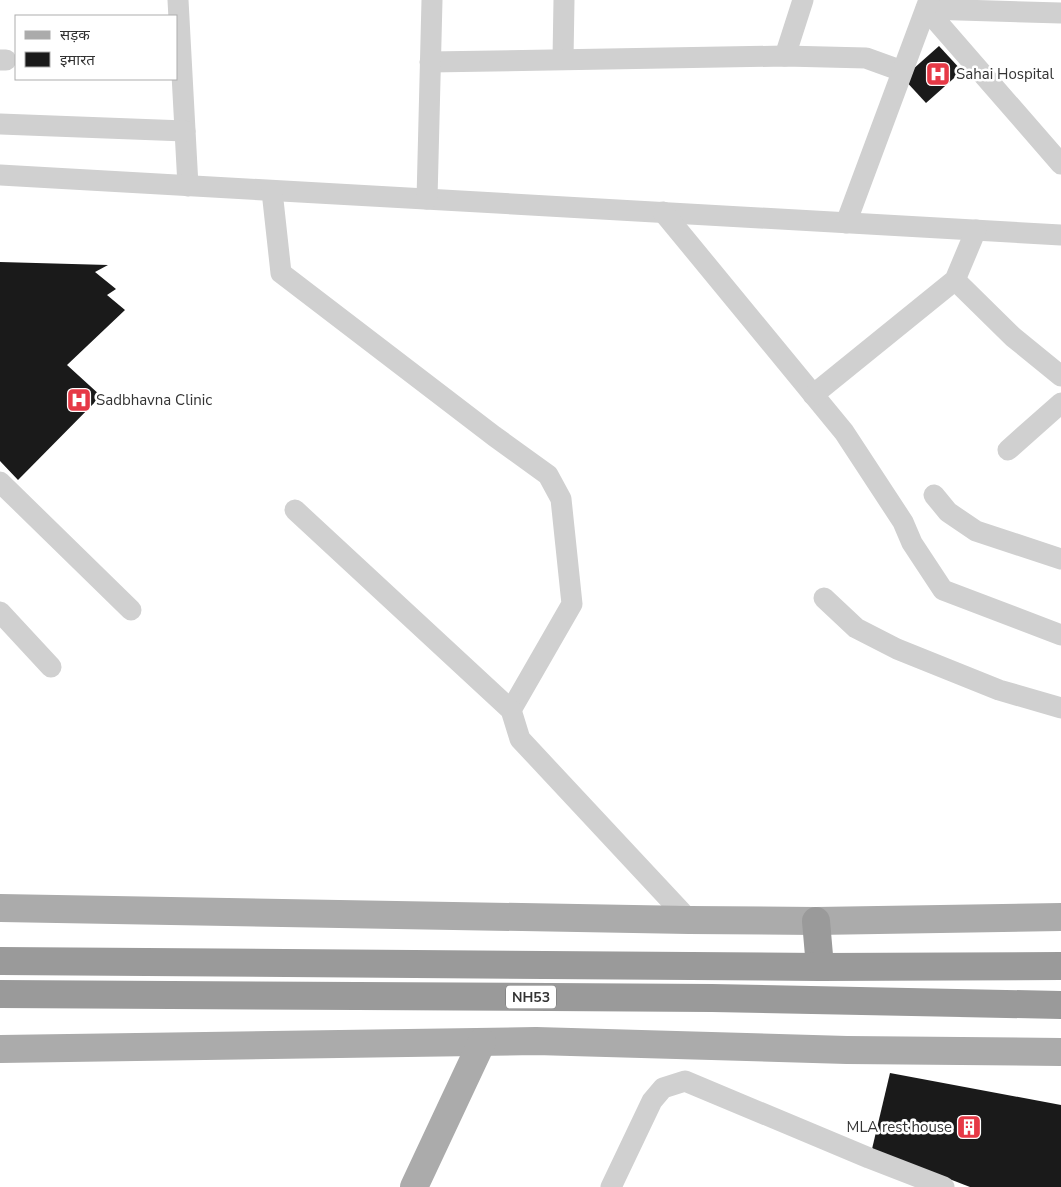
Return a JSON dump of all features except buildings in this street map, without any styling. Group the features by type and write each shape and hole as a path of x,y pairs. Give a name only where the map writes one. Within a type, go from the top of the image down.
{"highway":[{"path":"816,921 820,967"},
{"name":"NH53","path":"0,961 820,967 1061,966"},
{"name":"NH53","path":"0,994 702,998 1061,1005"}],"main road":[{"path":"0,908 689,920 816,921 1061,918"},
{"path":"0,1049 544,1041 847,1050 1061,1052"},
{"path":"414,1187 482,1042"}],"street":[{"path":"178,0 188,186"},
{"path":"427,199 432,0"},
{"path":"563,59 564,0"},
{"path":"785,56 803,0"},
{"path":"927,4 1061,13"},
{"path":"846,223 927,4"},
{"path":"927,4 1061,164"},
{"path":"430,62 785,56 866,58 902,71"},
{"path":"0,124 185,131"},
{"path":"0,175 1061,235"},
{"path":"272,191 281,273 548,475 561,498 572,604 511,710"},
{"path":"663,212 844,432 943,590 1061,634"},
{"path":"813,395 955,280 976,230"},
{"path":"955,280 1013,337 1061,376"},
{"path":"1008,450 1061,404"},
{"path":"0,482 132,610"},
{"path":"934,495 948,512 976,531 1061,559"},
{"path":"295,510 511,710 520,739 689,920"},
{"path":"824,598 856,628 897,649 999,690 1061,708"},
{"path":"0,612 50,667"},
{"path":"611,1187 652,1101 664,1088 686,1081 869,1158 944,1187"}],"place":[{"name":"Sahai Hospital","path":"938,74"},
{"name":"Sadbhavna Clinic","path":"79,400"},
{"name":"MLA rest house","path":"969,1127"}]}
